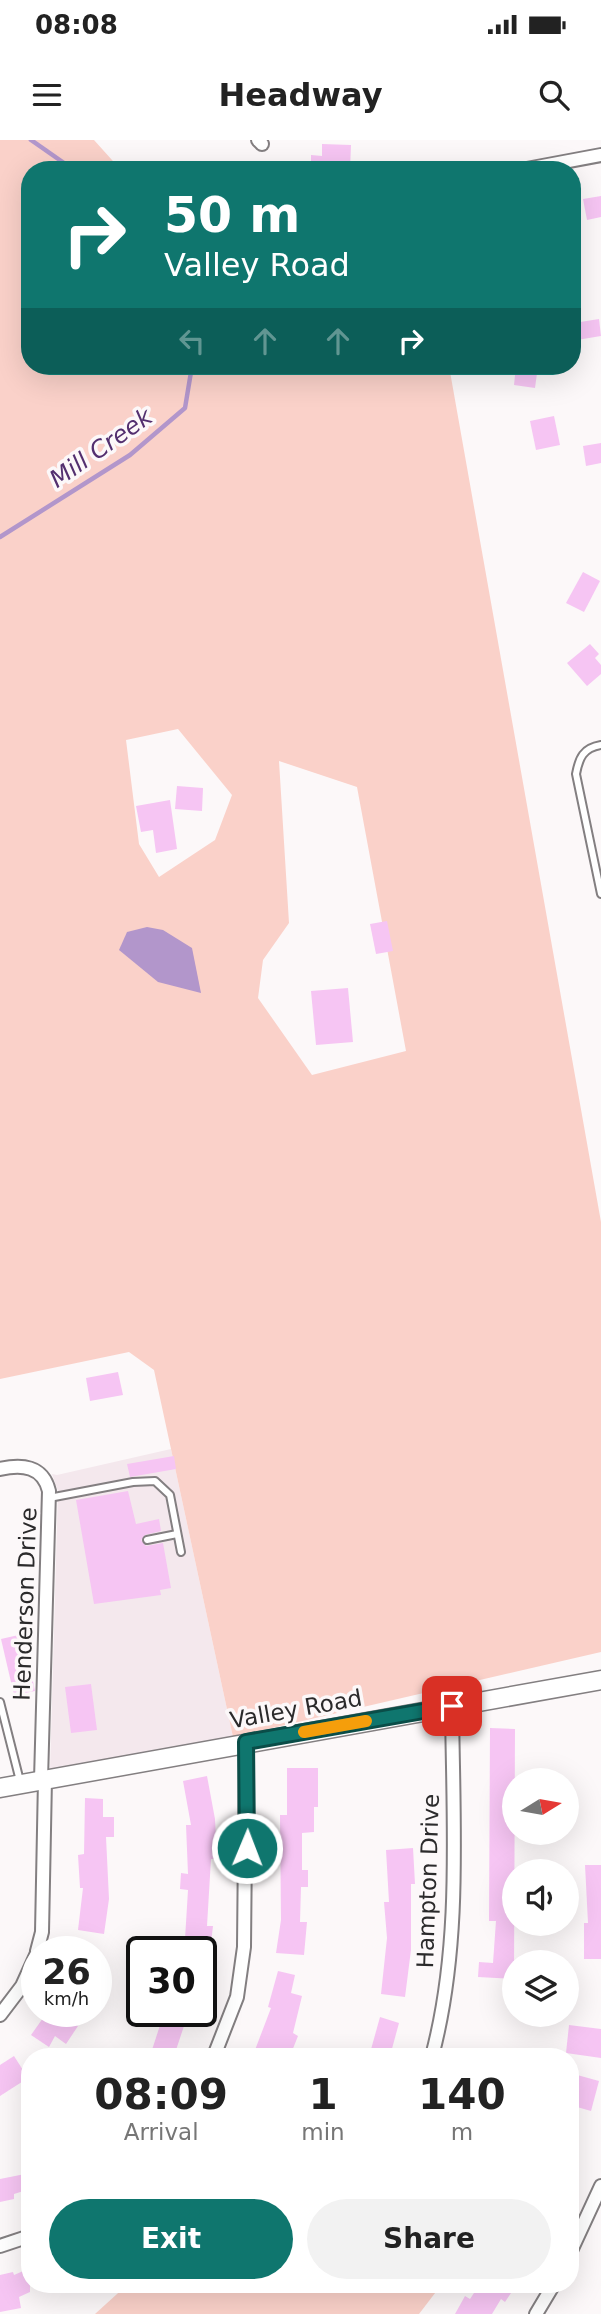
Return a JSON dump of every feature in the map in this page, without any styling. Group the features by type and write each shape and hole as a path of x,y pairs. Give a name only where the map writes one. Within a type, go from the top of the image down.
{"street":[{"path":"569,161 601,155"},
{"name":"Henderson Drive","path":"0,1469 19,1465 38,1472 47,1483 49,1498 41,1936"},
{"name":"Valley Road","path":"0,1788 601,1680"},
{"name":"Hampton Drive","path":"434,2048 446,1990 452,1922 452,1706"},
{"path":"217,2048 237,1997 244,1947 246,1742"},
{"name":"Henderson Drive","path":"0,2014 21,1987"},
{"path":"579,2234 601,2186"},
{"path":"0,2246 21,2239"},
{"path":"536,2314 549,2293"}],"lane":[{"path":"601,745 592,746 579,757 576,774 601,894"},
{"path":"49,1498 133,1482 155,1481 170,1495 181,1552"},
{"path":"146,1540 177,1534"},
{"path":"0,1702 20,1784"}],"shaded area":[{"path":"0,140 94,140 113,161 21,161 21,375 451,375 601,1222 601,1652 233,1737 154,1370 129,1352 0,1379","holes":["178,729 232,795 215,840 159,877 139,844 126,740","279,761 357,787 406,1051 312,1075 258,998 263,960 289,923"]},
{"path":"147,927 163,930 192,948 201,993 158,982 119,950 127,932"},
{"path":"171,1449 233,1737 50,1770 58,1491 52,1474"},
{"path":"118,2293 435,2293 419,2314 95,2314"}],"building":[{"path":"322,144 351,145 350,161 311,161 311,155 322,156"},
{"path":"601,196 601,217 587,220 583,199"},
{"path":"599,319 601,336 581,339 581,322"},
{"path":"515,375 537,375 535,388 514,385"},
{"path":"554,416 560,445 536,450 530,421"},
{"path":"601,443 601,463 586,466 583,446"},
{"path":"583,572 600,581 584,612 566,603"},
{"path":"590,644 599,654 595,658 601,665 601,674 587,686 567,663"},
{"path":"177,786 203,788 202,811 175,809"},
{"path":"170,800 177,849 156,853 153,830 141,832 136,806"},
{"path":"387,921 393,951 376,954 370,924"},
{"path":"348,988 353,1042 316,1045 311,991"},
{"path":"118,1372 123,1395 90,1401 86,1378"},
{"path":"174,1456 176,1469 130,1477 127,1464"},
{"path":"128,1491 136,1524 159,1519 161,1531 145,1535 141,1540 146,1546 163,1543 171,1588 160,1590 161,1595 94,1604 76,1500"},
{"path":"23,1634 35,1691 14,1695 1,1639"},
{"path":"91,1684 97,1730 71,1733 65,1687"},
{"path":"490,1728 515,1729 515,1768 502,1768 502,1845 515,1845 514,1859 502,1859 502,1936 514,1936 514,1950 502,1950 502,1978 478,1977 479,1962 493,1963 496,1921 489,1921"},
{"path":"287,1768 318,1768 318,1807 314,1807 314,1832 302,1833 302,1870 308,1870 308,1887 301,1887 300,1922 307,1922 304,1955 276,1953 281,1920 280,1815 287,1815"},
{"path":"207,1776 215,1819 217,1859 211,1859 207,1926 213,1926 212,1936 185,1936 188,1890 180,1889 181,1873 188,1874 186,1825 191,1825 183,1781"},
{"path":"85,1798 103,1799 103,1817 114,1817 114,1837 106,1837 109,1899 104,1934 78,1930 83,1888 80,1888 78,1855 84,1854"},
{"path":"413,1848 415,1884 411,1884 411,1950 405,1997 381,1994 387,1938 384,1902 389,1902 386,1850"},
{"path":"585,1865 601,1865 601,1959 584,1959 584,1923 588,1923"},
{"path":"278,1971 295,1975 291,1993 302,1996 293,2033 298,2036 293,2048 256,2048 271,2008 268,2007"},
{"path":"380,2017 399,2023 392,2048 371,2048"},
{"path":"37,2027 77,2027 66,2044 55,2036 49,2047 31,2035"},
{"path":"159,2027 184,2027 177,2048 153,2048"},
{"path":"569,2027 601,2029 601,2058 579,2055 579,2048 567,2048"},
{"path":"14,2056 21,2067 21,2082 0,2096 0,2065"},
{"path":"579,2075 599,2081 591,2111 579,2108"},
{"path":"21,2175 21,2192 14,2194 14,2199 0,2202 0,2179"},
{"path":"13,2272 14,2275 21,2272 21,2293 28,2293 19,2297 21,2308 0,2312 0,2275"},
{"path":"474,2293 511,2293 505,2302 501,2299 492,2314 455,2314 465,2296 470,2299"}],"waterway":[{"name":"Mill Creek","path":"31,140 61,161"},
{"name":"Mill Creek","path":"0,537 130,455 185,408 190,375"}],"slow traffic":[{"path":"304,1732 366,1721"}],"route":[{"path":"247,1848 246,1742 452,1706"}]}
